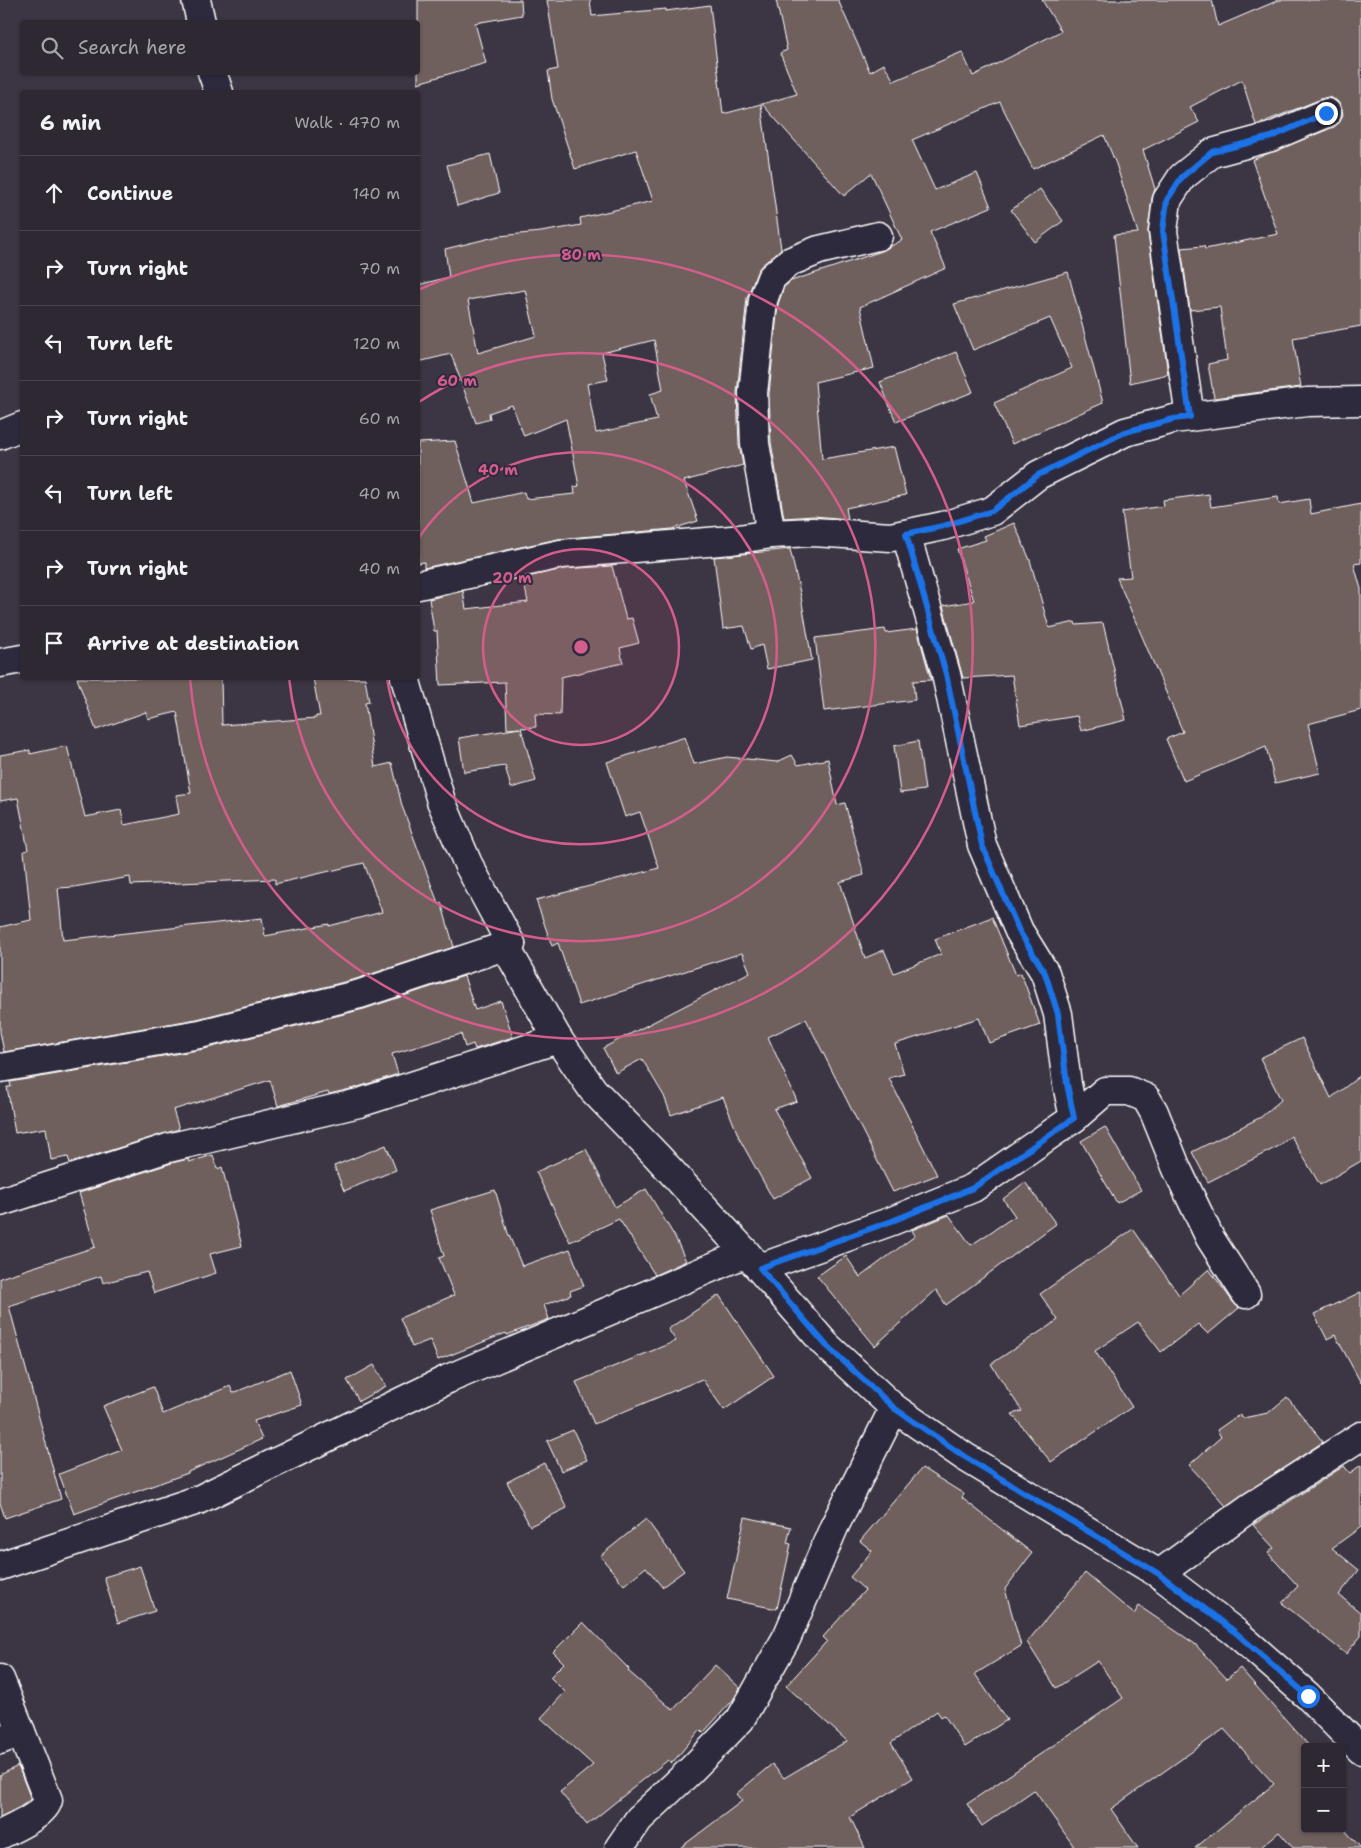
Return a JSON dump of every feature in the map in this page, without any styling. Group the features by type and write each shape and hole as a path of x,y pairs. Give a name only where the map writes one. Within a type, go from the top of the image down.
{"street":[{"path":"213,75 218,90"},
{"path":"1190,417 1163,231 1167,200 1182,177 1212,152 1271,137 1326,113"},
{"path":"771,534 754,444 753,393 763,300 770,278 789,262 819,250 878,236"},
{"path":"420,585 562,554 732,540 771,534 813,532 891,537 943,526 992,511 1038,475 1125,432 1174,419 1307,402 1361,401"},
{"path":"0,435 20,427"},
{"path":"906,534 946,674 982,845 1019,931 1045,973 1058,1014 1067,1084 1074,1118"},
{"path":"0,663 20,659"},
{"path":"406,680 441,801 468,864 510,944 508,951 558,1039 593,1090 753,1260 825,1344 894,1408 965,1457 1159,1574 1235,1632 1308,1696 1361,1750"},
{"path":"0,1068 200,1034 360,994 510,944"},
{"path":"0,1202 168,1148 359,1104 558,1039"},
{"path":"0,1566 198,1500 448,1379 753,1260 892,1221 973,1188 1074,1118 1105,1091 1129,1091 1146,1098 1210,1238 1246,1294"},
{"path":"619,1848 639,1819 740,1720 787,1637 834,1527 894,1408"},
{"path":"1159,1574 1249,1508 1361,1436"},
{"path":"0,1679 11,1736 48,1800 47,1806 39,1813 0,1836"}],"building":[{"path":"418,0 521,0 522,15 475,23 486,63 418,83 418,75 420,75 420,20 418,20"},
{"path":"547,0 590,0 592,16 666,9 666,11 710,5 723,114 761,104 781,249 761,266 747,298 737,393 739,445 743,465 684,481 698,521 672,529 558,539 424,568 424,562 420,563 420,443 455,441 474,503 524,492 526,499 575,494 574,487 579,486 566,419 524,436 512,405 489,413 490,419 476,423 451,354 420,362 420,284 449,277 445,249 499,236 541,232 581,225 580,218 653,201 636,150 575,169 552,99 548,71 558,69","holes":["525,290 536,336 478,353 468,300","654,340 663,390 650,394 657,420 596,433 587,384 608,380 602,353"]},
{"path":"776,0 838,0 870,72 884,64 894,81 962,52 973,76 1061,31 1042,0 1212,0 1218,26 1279,0 1361,0 1361,326 1293,338 1301,387 1214,398 1208,364 1227,360 1220,307 1190,310 1181,248 1204,246 1205,249 1278,234 1252,160 1334,127 1340,122 1343,114 1341,106 1336,100 1328,97 1321,99 1256,125 1242,80 1190,107 1199,122 1143,150 1155,189 1152,198 1148,233 1168,374 1130,383 1114,235 1138,233 1116,164 1104,135 1033,169 1000,102 912,140 935,190 977,173 991,207 930,232 946,268 860,307 874,368 815,382 822,459 894,447 906,495 846,508 848,519 814,516 784,518 771,442 769,394 778,304 784,287 791,281 882,251 902,240 871,173 844,196 762,104 797,94 780,53 787,50"},
{"path":"490,154 499,193 457,206 447,165"},
{"path":"1040,189 1063,221 1035,242 1011,210"},
{"path":"1068,272 1103,403 1012,444 994,403 1072,368 1050,318 973,350 954,304"},
{"path":"956,352 973,392 896,422 880,382"},
{"path":"1209,494 1211,507 1278,497 1279,504 1309,499 1311,514 1361,504 1361,563 1354,564 1361,589 1361,710 1308,724 1320,773 1275,783 1266,747 1184,781 1166,739 1183,732 1117,578 1131,577 1122,512 1164,506 1163,500"},
{"path":"1014,523 1030,560 1049,628 1075,622 1076,625 1103,623 1126,720 1081,731 1077,716 1020,725 1012,675 963,678 943,606 974,601 957,549 986,540 984,536"},
{"path":"790,549 812,660 767,669 762,645 751,649 744,626 723,629 714,557"},
{"path":"612,566 626,619 632,618 639,643 620,648 623,663 561,677 560,715 535,714 536,727 521,728 536,781 511,788 505,766 464,772 459,738 520,728 507,729 505,682 440,685 437,631 434,631 429,599 463,591 466,609 528,602 523,578 563,569"},
{"path":"885,629 886,633 917,629 931,680 913,681 915,700 824,711 815,638"},
{"path":"78,680 221,680 222,725 316,718 316,716 320,716 313,680 365,680 369,702 365,703 375,767 392,763 402,806 438,903 441,902 454,947 356,979 197,1019 4,1052 0,1032 0,927 31,920 24,851 28,850 18,798 0,801 0,755 30,750 30,754 67,746 85,817 121,810 124,825 179,814 176,795 191,793 177,712 148,719 146,712 96,730","holes":["364,863 382,912 329,926 329,924 265,936 262,918 63,940 58,888 130,877 131,885 275,879 275,884"]},
{"path":"685,737 694,764 727,757 777,762 792,755 798,765 828,759 837,805 845,803 864,875 840,882 865,958 884,950 894,973 941,954 935,939 992,917 1016,975 1021,973 1040,1025 989,1043 979,1018 895,1044 904,1074 889,1078 937,1175 893,1192 806,1019 768,1037 797,1101 774,1109 812,1178 773,1199 740,1140 723,1097 671,1115 664,1096 642,1059 616,1073 603,1048 750,972 742,953 579,1005 558,943 552,946 536,900 659,868 640,812 625,817 607,762"},
{"path":"918,741 925,790 900,793 894,746"},
{"path":"464,976 475,1010 501,1001 513,1037 475,1049 473,1044 465,1047 461,1034 392,1054 398,1074 355,1088 329,1094 328,1092 278,1106 270,1080 173,1110 179,1129 70,1163 68,1157 51,1160 46,1128 15,1133 7,1087 11,1087 10,1082 204,1049 364,1009"},
{"path":"1302,1038 1331,1098 1361,1075 1361,1161 1320,1185 1291,1136 1279,1146 1208,1182 1192,1152 1261,1117 1281,1100 1260,1058"},
{"path":"1105,1127 1141,1190 1117,1203 1081,1141"},
{"path":"386,1145 396,1170 344,1191 334,1166"},
{"path":"586,1149 615,1207 646,1189 675,1237 686,1261 655,1275 619,1219 570,1242 536,1172"},
{"path":"213,1155 217,1169 222,1167 242,1246 210,1254 216,1273 154,1293 147,1272 103,1283 101,1276 9,1306 61,1499 5,1518 0,1503 0,1278 95,1247 79,1193 172,1163 188,1159 189,1162"},
{"path":"1025,1182 1056,1224 946,1305 936,1290 875,1346 817,1276 846,1256 860,1277 915,1236 912,1230 949,1215 971,1245 1015,1216 1003,1199"},
{"path":"495,1190 508,1233 522,1266 570,1249 584,1286 570,1291 571,1295 544,1305 549,1319 507,1335 506,1333 438,1360 430,1340 412,1347 400,1318 454,1295 439,1258 444,1256 430,1210"},
{"path":"1133,1229 1179,1295 1209,1269 1239,1308 1208,1334 1198,1324 1161,1352 1138,1322 1095,1351 1132,1407 1051,1462 1012,1414 1022,1411 991,1364 1058,1320 1040,1294"},
{"path":"1361,1292 1361,1383 1335,1335 1327,1339 1314,1314"},
{"path":"719,1295 774,1376 724,1410 702,1379 594,1424 576,1382 676,1341 668,1329"},
{"path":"374,1365 386,1386 359,1401 347,1380"},
{"path":"290,1370 302,1405 254,1421 262,1439 188,1473 74,1514 59,1474 122,1450 103,1406 153,1387 163,1414 230,1386 233,1393"},
{"path":"1287,1397 1323,1442 1226,1506 1189,1465 1221,1437 1217,1430 1240,1414 1243,1418 1268,1413"},
{"path":"573,1430 587,1460 561,1471 547,1441"},
{"path":"544,1463 567,1508 530,1526 507,1482"},
{"path":"1361,1465 1361,1527 1332,1548 1359,1570 1339,1595 1361,1613 1361,1636 1346,1654 1282,1603 1298,1586 1268,1553 1274,1548 1253,1525 1344,1466 1350,1473"},
{"path":"922,1468 964,1494 962,1498 1032,1553 1005,1589 1021,1646 975,1674 1007,1720 965,1747 944,1715 941,1717 937,1711 891,1743 913,1778 850,1817 865,1848 680,1848 742,1801 736,1794 772,1764 784,1778 847,1741 786,1686 827,1641 823,1637 865,1590 850,1577 872,1551 860,1541"},
{"path":"745,1517 791,1527 787,1543 791,1544 777,1609 727,1599"},
{"path":"646,1519 684,1571 662,1587 646,1567 624,1585 600,1556"},
{"path":"140,1566 155,1611 118,1623 104,1577"},
{"path":"1085,1573 1134,1614 1139,1606 1195,1644 1227,1679 1240,1668 1306,1743 1301,1743 1301,1833 1346,1833 1346,1831 1361,1848 1293,1848 1279,1832 1260,1848 1195,1848 1274,1784 1224,1729 1111,1809 1138,1848 1075,1848 1034,1790 982,1826 967,1804 1123,1698 1098,1661 1056,1688 1027,1642"},
{"path":"583,1622 629,1669 628,1671 673,1710 715,1665 740,1688 733,1700 703,1733 700,1730 672,1763 668,1760 587,1825 560,1792 593,1765 541,1718 565,1692 550,1677 564,1663 553,1652"},
{"path":"18,1766 31,1799 0,1817 0,1775"}],"route":[{"path":"1308,1696 1235,1632 1159,1574 965,1457 894,1408 825,1344 760,1268 892,1221 973,1188 1074,1118 1067,1084 1058,1014 1045,973 1019,931 982,845 946,674 906,534 943,526 992,511 1038,475 1125,432 1174,419 1190,417 1163,231 1167,200 1182,177 1212,152 1271,137 1326,113"}]}
